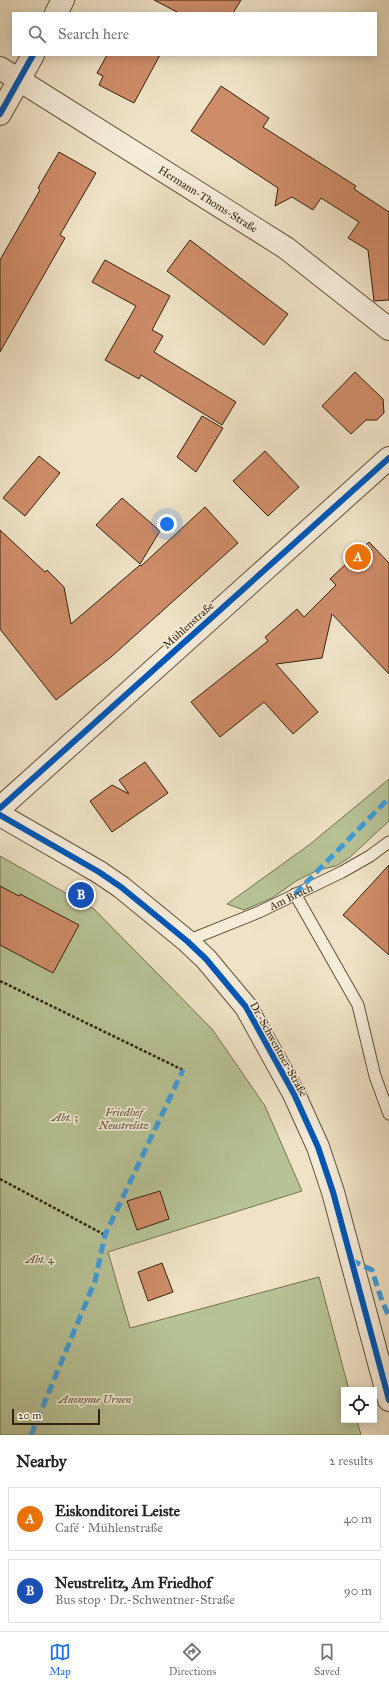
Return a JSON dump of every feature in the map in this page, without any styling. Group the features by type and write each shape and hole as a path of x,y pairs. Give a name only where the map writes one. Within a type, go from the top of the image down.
{"street":[{"path":"57,12 63,0"},
{"path":"0,114 32,56"},
{"name":"Hermann-Thoms-Straße","path":"0,68 286,248 389,329"},
{"name":"Mühlenstraße","path":"0,808 389,458"},
{"name":"Dr.-Schwentner-Straße","path":"0,815 110,880 187,941 206,959 246,1007 294,1094 318,1147 333,1192 389,1400"}],"lane":[{"name":"Am Bruch","path":"187,941 259,912 370,856 389,842"},
{"path":"295,894 358,1005 375,1076 389,1114"}],"path":[{"path":"0,981 183,1070"},
{"path":"0,1179 105,1235"}],"green space":[{"path":"389,779 389,821 349,858 336,866 318,870 296,881 272,898 244,910 227,904 309,845"},
{"name":"Friedhof Neustrelitz","path":"0,856 94,909 212,1029 265,1106 302,1191 108,1252 130,1328 319,1277 348,1387 341,1387 341,1423 358,1423 361,1435 0,1435"}],"building":[{"path":"154,0 241,0 234,12 177,12"},
{"path":"106,56 159,56 134,103 99,85 103,76 97,73"},
{"path":"221,86 269,118 263,127 356,186 354,189 389,212 389,300 374,301 368,250 348,238 359,222 321,198 313,210 292,197 275,206 278,188 191,131"},
{"path":"59,152 96,173 60,235 65,238 0,352 0,260 40,190 38,188"},
{"path":"190,240 288,314 264,345 167,271"},
{"path":"105,260 170,296 152,330 163,336 154,352 236,402 222,425 141,375 139,379 105,360 136,306 92,282"},
{"path":"355,372 383,399 384,413 377,420 366,420 351,434 322,406"},
{"path":"202,416 223,428 196,472 177,457"},
{"path":"265,451 299,487 268,516 233,481"},
{"path":"39,456 60,473 25,516 3,498"},
{"path":"122,498 160,531 140,564 96,525"},
{"path":"205,507 238,543 111,657 56,700 0,629 0,530 45,572 47,570 64,587 71,624 140,565 141,566"},
{"path":"369,542 389,563 389,674 332,614 322,658 276,664 318,712 293,734 264,702 220,737 191,702 268,641 265,637 297,609 304,617 336,585 330,579"},
{"path":"145,762 168,793 112,832 90,801 112,785 129,794 119,780"},
{"path":"389,865 389,955 343,915"},
{"path":"0,886 19,896 20,894 79,925 53,973 0,945"},
{"path":"160,1191 169,1219 137,1230 127,1201"},
{"path":"162,1263 173,1292 148,1301 138,1272"}],"marked path":[{"path":"295,894 389,798"},
{"path":"31,1435 95,1281 105,1235 183,1070"},
{"path":"351,1260 372,1270 389,1317"}],"cycle path":[{"path":"0,114 32,56"},
{"path":"0,808 389,458"},
{"path":"0,815 99,872 121,887 187,941 206,959 246,1007 294,1094 318,1147 333,1192 389,1400"}],"place":[{"name":"Eiskonditorei Leiste","path":"358,557"},
{"name":"Neustrelitz, Am Friedhof","path":"81,895"}],"park label":[{"name":"Abt. 3","path":"65,1117"},
{"name":"Abt. 4","path":"40,1259"},
{"name":"Anonyme Urnen","path":"95,1399"}]}
